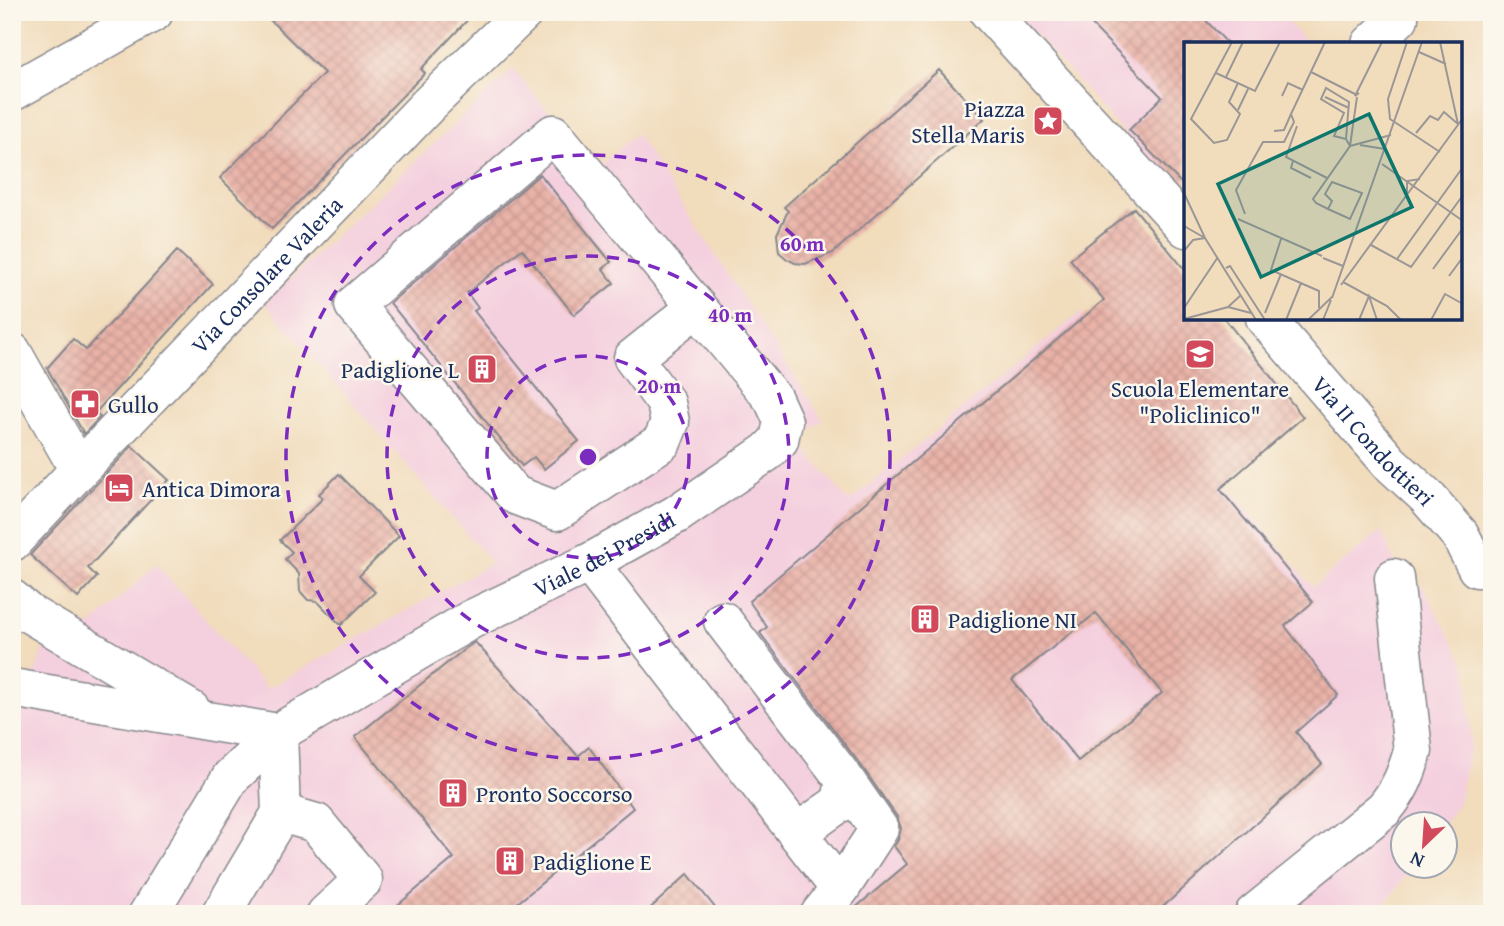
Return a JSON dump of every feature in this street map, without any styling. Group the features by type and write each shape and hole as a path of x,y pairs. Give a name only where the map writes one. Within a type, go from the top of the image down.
{"main road":[{"path":"12,92 154,12"},
{"name":"Via Consolare Valeria","path":"12,542 429,104 524,12"},
{"path":"989,12 1184,227"},
{"path":"1373,42 1396,15"},
{"name":"Viale dei Presidi","path":"148,914 231,777 278,733 472,618 589,563 677,514 767,452 779,440 783,421 773,399 697,307 553,134 354,305 514,495 557,511 662,442 670,422 666,403 633,358 697,307"},
{"name":"Via II Condottieri","path":"1267,320 1389,462 1426,496 1460,536 1477,568"},
{"path":"12,352 79,470"},
{"path":"589,563 797,833 830,901 879,829 845,780 723,621"},
{"path":"1254,914 1384,809 1397,793 1406,774 1413,751 1394,578"},
{"path":"12,599 28,613 211,722"},
{"path":"12,688 278,733 281,813 221,914"},
{"path":"797,833 841,802 845,780"},
{"path":"281,813 316,823 363,880 326,914"}],"shaded area":[{"path":"1015,12 1277,12 1307,42 1184,42 1184,200"},
{"path":"513,69 596,169 636,134 823,420 796,439 849,502 1080,313 1313,587 1381,531 1409,593 1422,585 1467,668 1471,742 1458,804 1454,810 1388,810 1388,880 1403,880 1378,914 12,914 12,707 22,707 57,615 90,627 156,564 267,689 492,563 265,303"}],"building":[{"path":"262,12 475,12 421,69 425,73 272,229 220,178 324,73"},
{"path":"1079,12 1198,12 1226,42 1184,42 1184,186 1129,130 1162,97"},
{"path":"939,70 984,119 833,253 805,264 787,259 779,252 777,234 788,211 784,207"},
{"name":"Padiglione L","path":"540,174 611,262 603,269 614,283 574,315 522,249 467,293 478,308 474,311 579,441 544,469 534,457 522,466 390,303"},
{"name":"Padiglione NI","path":"1134,208 1184,269 1184,320 1226,320 1303,417 1220,489 1313,602 1285,626 1338,695 1296,732 1322,764 1155,914 848,914 907,864 894,846 901,828 897,817 863,768 760,633 767,627 749,601 1104,300 1070,259","holes":["1096,613 1162,693 1078,761 1012,680"]},
{"path":"177,251 213,284 95,413 100,417 84,434 47,368 73,339 86,350"},
{"path":"132,446 169,480 88,568 97,577 78,598 30,555"},
{"path":"339,474 399,536 359,576 375,592 341,625 317,601 308,600 300,591 299,574 285,559 292,552 280,540 323,498 319,494"},
{"path":"475,642 578,756 589,747 633,808 504,914 387,914 454,858 355,737"},
{"name":"Padiglione E","path":"688,874 720,914 644,914"}],"place":[{"name":"Piazza Stella Maris","path":"1048,121"},
{"name":"Scuola Elementare \"Policlinico\"","path":"1200,354"},
{"name":"Padiglione L","path":"482,369"},
{"name":"Gullo","path":"85,404"},
{"name":"Antica Dimora","path":"119,488"},
{"name":"Padiglione NI","path":"925,619"},
{"name":"Pronto Soccorso","path":"453,793"},
{"name":"Padiglione E","path":"510,861"}]}
